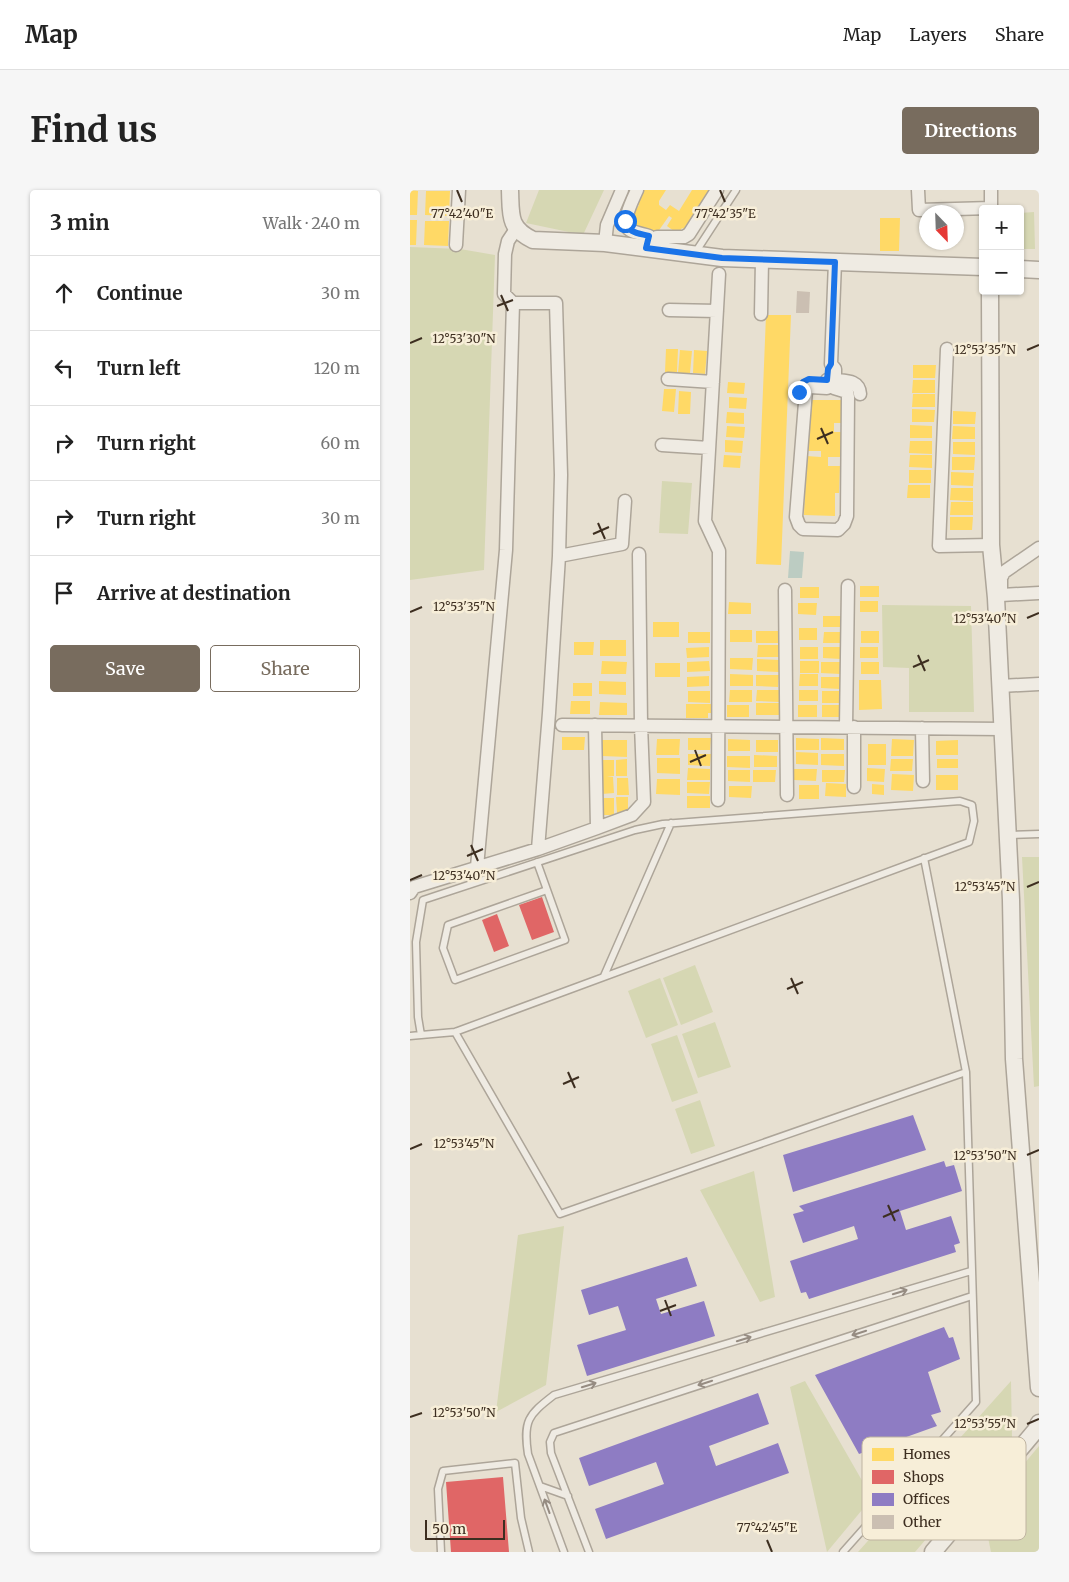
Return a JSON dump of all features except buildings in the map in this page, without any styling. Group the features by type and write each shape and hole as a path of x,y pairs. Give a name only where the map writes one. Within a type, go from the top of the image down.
{"street":[{"path":"456,245 459,190"},
{"path":"510,190 511,215 516,229 524,236 533,240 605,243 652,243 684,237 689,234 717,190"},
{"path":"605,243 606,225 622,190"},
{"path":"637,190 625,221 626,227 652,243 694,254 722,258 762,260 979,267"},
{"path":"918,190 919,210 979,208"},
{"path":"991,190 991,205"},
{"path":"516,229 508,241 505,254 504,294 514,303 556,303 562,475 549,713 538,848"},
{"path":"761,314 762,260"},
{"path":"831,384 828,369 831,364 835,262"},
{"path":"1024,269 1039,270"},
{"path":"718,800 719,551 705,521 719,274"},
{"path":"990,295 991,545 1004,685"},
{"path":"476,867 505,565 514,303"},
{"path":"669,310 717,311"},
{"path":"946,349 939,546 991,545"},
{"path":"668,379 713,382"},
{"path":"799,392 800,385 806,380 831,384 847,392 848,397 847,516 844,524 838,530 803,529 796,517 806,390 810,387 831,384 850,381 857,384 860,394"},
{"path":"662,445 709,448"},
{"path":"559,556 622,544 625,501"},
{"path":"1039,548 1004,572 1001,578 1004,685 1002,729 1010,900 1014,1059 1030,1224 1039,1388"},
{"path":"410,893 414,886 597,828 632,814 644,802 639,554"},
{"path":"848,586 850,727 854,787"},
{"path":"785,590 787,796"},
{"path":"1002,595 1039,593"},
{"path":"1004,685 1039,684"},
{"path":"562,724 1002,729"},
{"path":"595,725 597,828"},
{"path":"922,728 923,781"},
{"path":"1026,1442 1039,1424"},
{"path":"933,1552 943,1540"}],"lane":[{"path":"694,254 736,190"},
{"path":"410,1036 455,1032 969,842 974,821 972,805 960,801 663,824 635,830 423,900 416,942 418,1017 421,1034"},
{"path":"604,976 672,823"},
{"path":"1007,835 1039,834"},
{"path":"924,858 966,1072 976,1402 945,1437"},
{"path":"537,862 565,940 455,980 443,948 448,925 547,890"},
{"path":"455,1032 560,1214 966,1072"},
{"path":"564,1552 528,1454 526,1438 528,1420 538,1407 554,1395 971,1271"},
{"path":"589,1552 551,1453 550,1442 554,1432 972,1296"},
{"path":"441,1552 438,1488 443,1471 515,1462 521,1518 529,1552"},
{"path":"540,1486 568,1496"},
{"path":"843,1552 862,1531"}],"green space":[{"path":"539,190 604,190 583,235 526,223"},
{"path":"1034,212 1035,249 1024,249 1024,213"},
{"path":"410,247 460,249 495,255 484,570 410,580"},
{"path":"662,481 692,483 688,534 659,533"},
{"path":"882,605 971,606 974,712 909,712 909,668 883,667"},
{"path":"1022,857 1039,857 1039,1086 1034,1087"},
{"path":"695,965 713,1012 681,1025 663,978"},
{"path":"660,978 678,1025 646,1038 628,991"},
{"path":"715,1022 731,1067 698,1078 682,1034"},
{"path":"677,1035 698,1093 672,1102 651,1044"},
{"path":"700,1100 715,1146 691,1154 675,1109"},
{"path":"754,1171 775,1297 760,1302 700,1190"},
{"path":"564,1226 546,1385 496,1412 518,1235"},
{"path":"805,1381 862,1481 862,1510 827,1552 790,1387"},
{"path":"1011,1381 1012,1437 961,1437"},
{"path":"1039,1446 1039,1552 991,1552 989,1540 1026,1540 1026,1462"},
{"path":"869,1540 925,1540 915,1552 858,1552"}],"shaded area":[{"path":"790,551 804,552 802,578 788,578"}],"route":[{"path":"625,221 626,227 630,231 649,236 646,248 722,258 835,262 831,364 828,367 827,380 806,380 800,385 799,392"}]}
